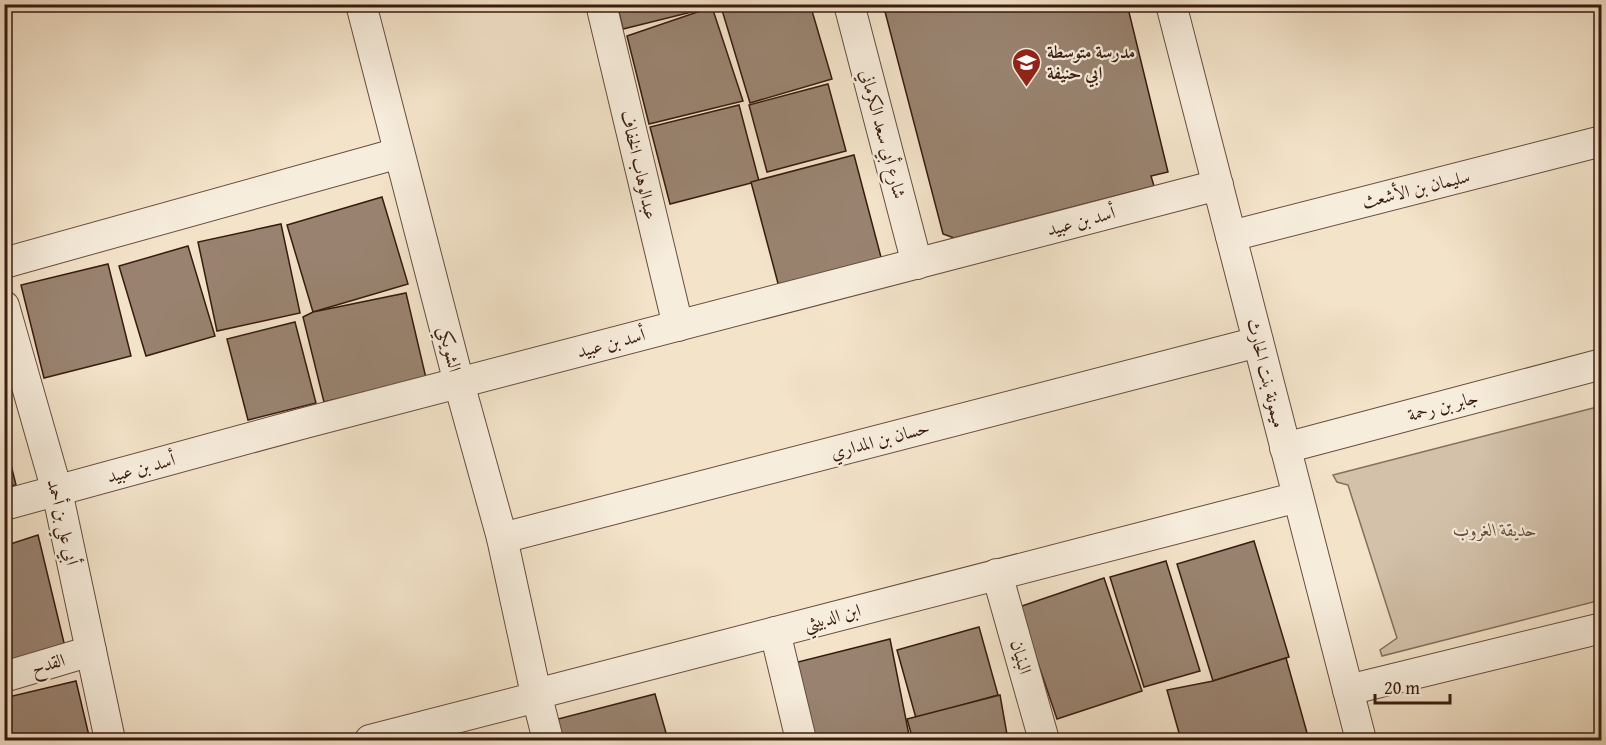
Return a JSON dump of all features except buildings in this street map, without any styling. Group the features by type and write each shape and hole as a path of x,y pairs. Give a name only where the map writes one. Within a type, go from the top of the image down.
{"street":[{"name":"الشويكي","path":"362,4 459,383 502,538 548,741"},
{"name":"عبدالوهاب الخفاف","path":"601,4 678,326"},
{"name":"شارع أبي سعد الكرماني","path":"849,4 917,264"},
{"name":"ميمونة بنت الحارث","path":"1171,4 1361,741"},
{"name":"سليمان بن الأشعث","path":"1231,237 1602,141"},
{"path":"4,263 399,153"},
{"name":"أسد بن عبيد","path":"4,505 459,383 1218,185"},
{"name":"أبي علي بن أحمد","path":"4,306 57,491 110,741"},
{"name":"حسان بن المداري","path":"502,538 1258,342"},
{"name":"جابر بن رحمة","path":"1285,448 1602,364"},
{"name":"ابن الدبيثي","path":"370,741 536,695 1298,496"},
{"name":"البنيان","path":"997,574 1044,741"},
{"path":"1348,690 1602,628"},
{"path":"775,632 801,741"},
{"name":"القدح","path":"4,677 91,651"}],"green space":[{"name":"حديقة الغروب","path":"1601,406 1601,600 1382,656 1380,650 1397,638 1348,485 1337,482 1333,475"}],"place":[{"name":"مدرسة متوسطة ابي حنيفة","path":"1026,88"}]}
